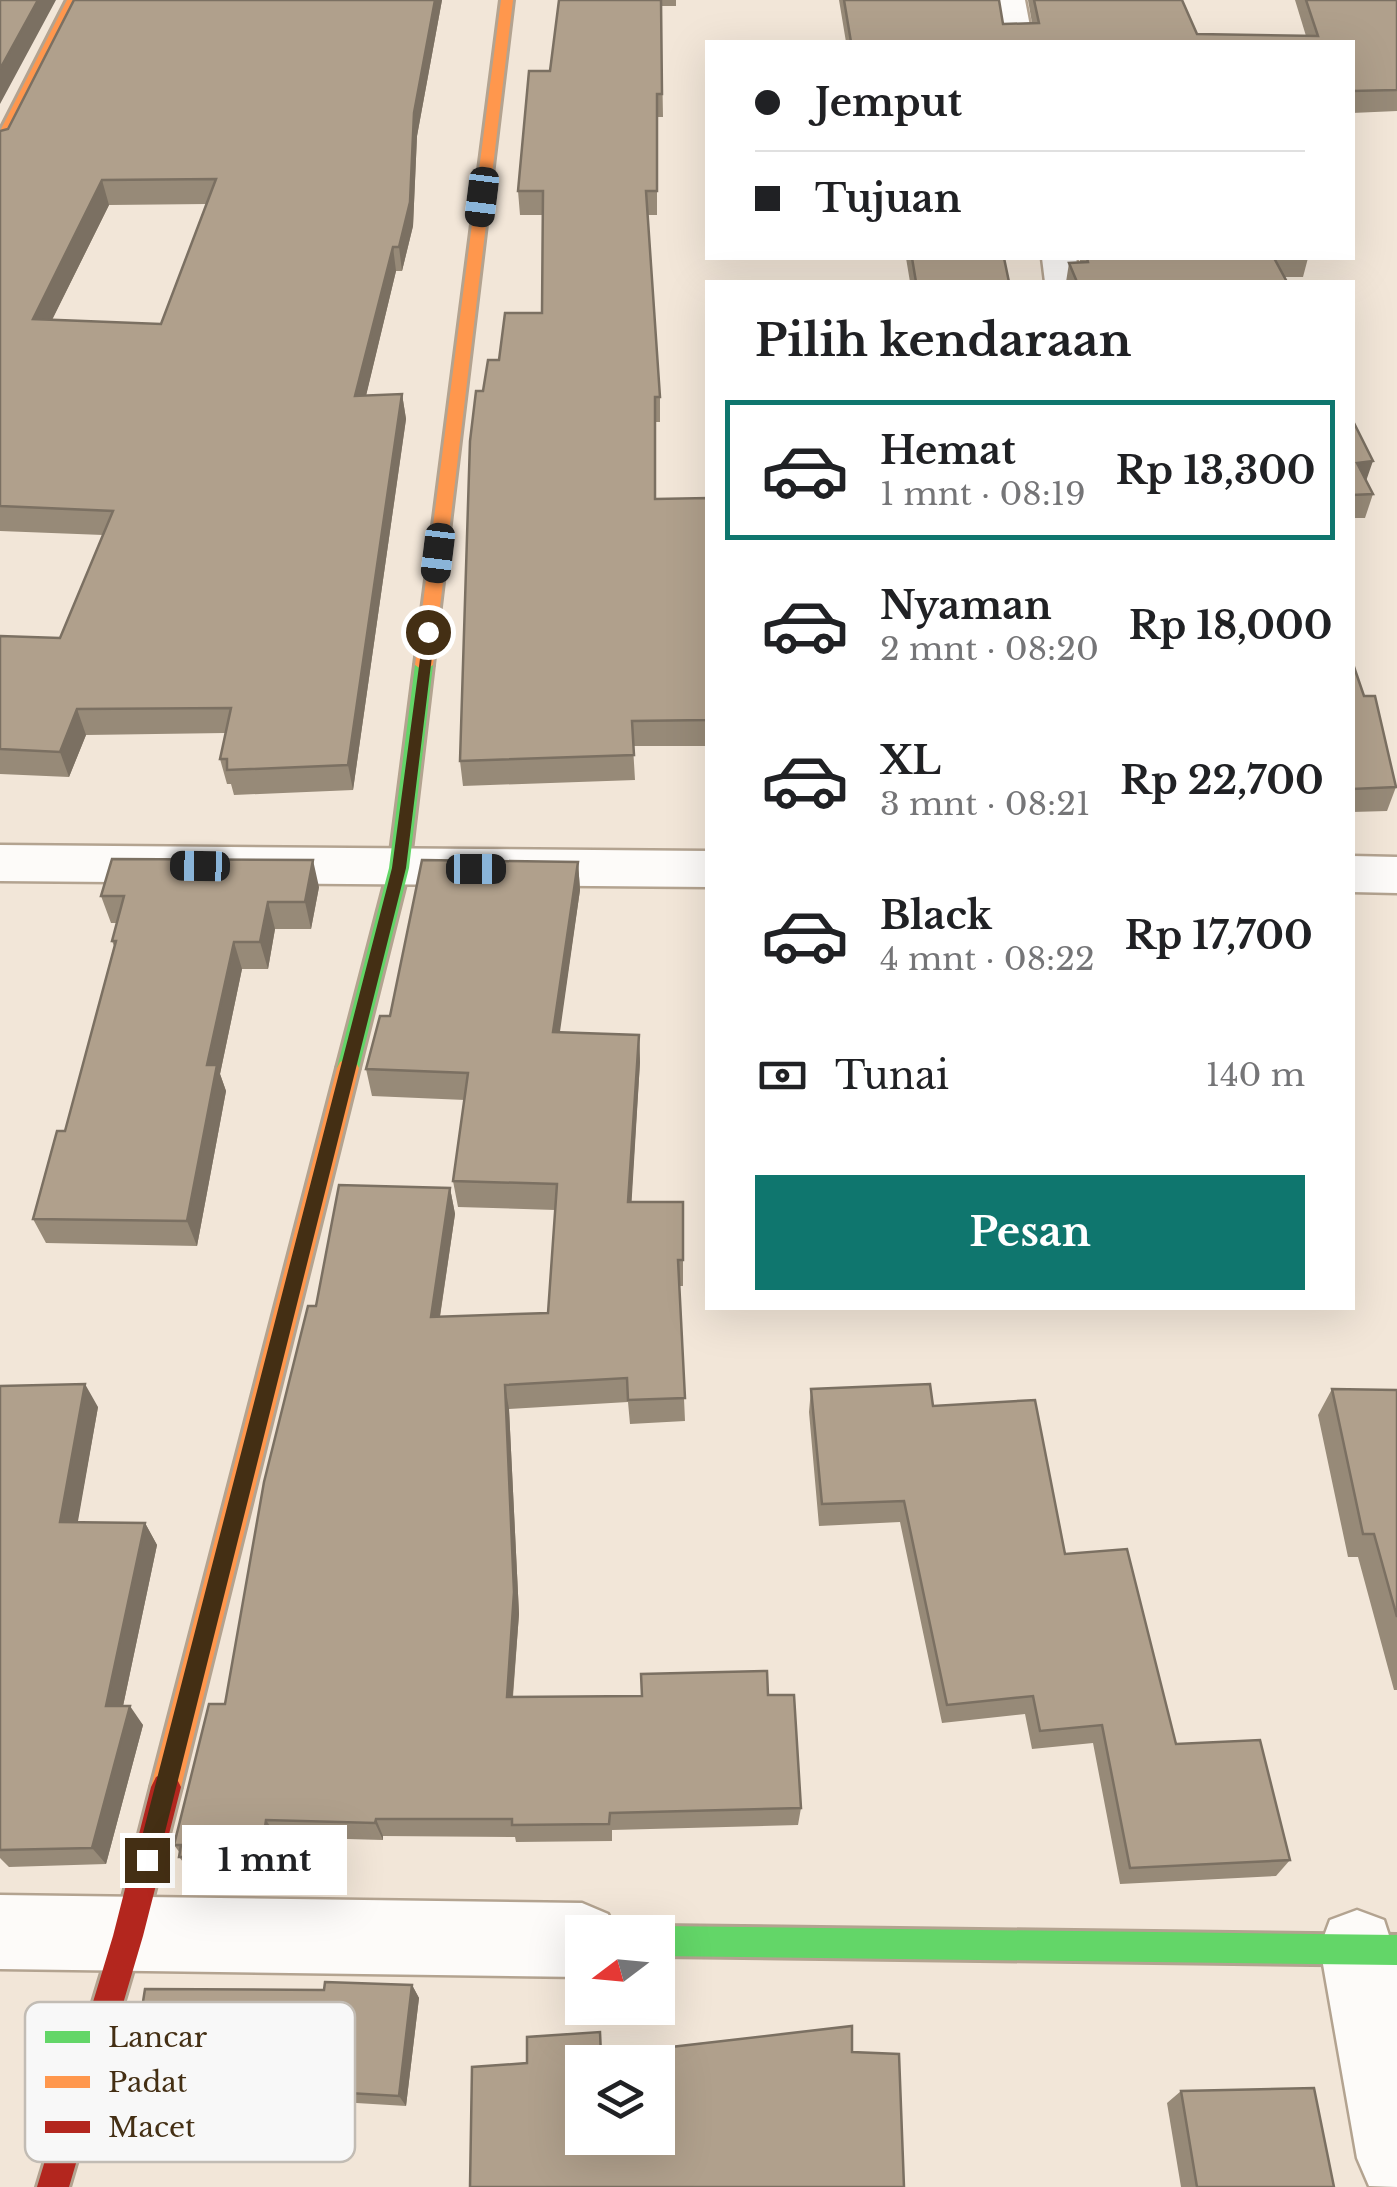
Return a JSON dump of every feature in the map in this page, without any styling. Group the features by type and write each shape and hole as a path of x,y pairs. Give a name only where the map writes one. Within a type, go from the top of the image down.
{"street":[{"path":"0,144 73,0"},
{"path":"109,2002 399,868 507,0"},
{"path":"1010,0 1018,40"},
{"path":"0,863 705,869"},
{"path":"1355,874 1397,875"},
{"path":"0,1932 565,1940"},
{"path":"675,1941 1377,1949 1397,2158"},
{"path":"54,2187 61,2162"}],"building":[{"path":"0,0 38,0 0,69"},
{"path":"74,0 435,0 414,113 410,202 399,247 393,247 355,396 402,394 348,765 227,770 227,759 220,759 231,708 77,709 60,752 0,749 0,636 60,638 113,511 0,506 0,131 8,129","holes":["216,179 161,324 33,319 102,180"]},
{"path":"559,0 661,0 657,191 646,191 660,397 655,397 655,499 705,498 705,720 632,721 634,755 460,761 470,441 476,391 483,391 488,360 499,360 505,313 542,313 543,191 518,191 529,71 550,71"},
{"path":"844,0 999,0 1003,24 1039,23 1034,0 1182,0 1197,34 1318,36 1306,0 1397,0 1397,90 1355,91 1355,40 851,40"},
{"path":"912,260 1004,260 1009,280 916,280"},
{"path":"1275,260 1286,280 1076,280 1069,263"},
{"path":"1355,425 1373,461 1357,463 1373,494 1355,495"},
{"path":"1355,670 1364,696 1375,696 1396,787 1355,789"},
{"path":"112,859 313,860 305,902 268,902 260,942 234,942 207,1065 217,1065 187,1221 33,1219 57,1131 65,1131 116,941 112,941 124,896 101,896"},
{"path":"422,860 578,862 553,1032 639,1035 628,1202 683,1202 683,1260 678,1260 685,1398 628,1400 627,1378 505,1385 514,1592 507,1697 642,1696 641,1674 767,1671 768,1695 794,1695 801,1808 610,1813 609,1824 512,1825 512,1819 376,1819 375,1823 266,1820 261,1856 179,1857 181,1845 174,1845 209,1704 225,1704 264,1482 308,1306 316,1306 339,1185 450,1188 431,1317 548,1313 557,1184 453,1181 468,1073 366,1069 380,1016 390,1016"},
{"path":"85,1384 60,1522 145,1523 106,1706 130,1706 92,1848 0,1850 0,1386"},
{"path":"930,1384 933,1406 1035,1400 1065,1554 1127,1549 1176,1744 1260,1740 1290,1860 1130,1868 1102,1725 1040,1731 1033,1696 947,1705 904,1501 822,1504 811,1389"},
{"path":"1332,1389 1397,1390 1397,1617 1374,1534 1363,1534"},
{"path":"325,1982 412,1985 399,2096 355,2093 355,2002 143,2002 145,1989 324,1990"},
{"path":"852,2026 852,2052 899,2054 904,2187 470,2187 472,2067 527,2063 527,2037 600,2032 601,2045 565,2045 565,2155 675,2155 675,2046"},
{"path":"1314,2088 1334,2187 1197,2187 1181,2091"}],"traffic: fast":[{"path":"348,1068 399,868 424,665"},
{"path":"675,1941 1397,1950"}],"traffic: slow":[{"path":"0,144 73,0"},
{"path":"424,665 507,0"},
{"path":"166,1787 348,1068"}],"traffic: jam":[{"path":"108,2002 166,1787"},
{"path":"53,2187 60,2162"}],"route":[{"path":"147,1860 399,868 428,632"}]}
